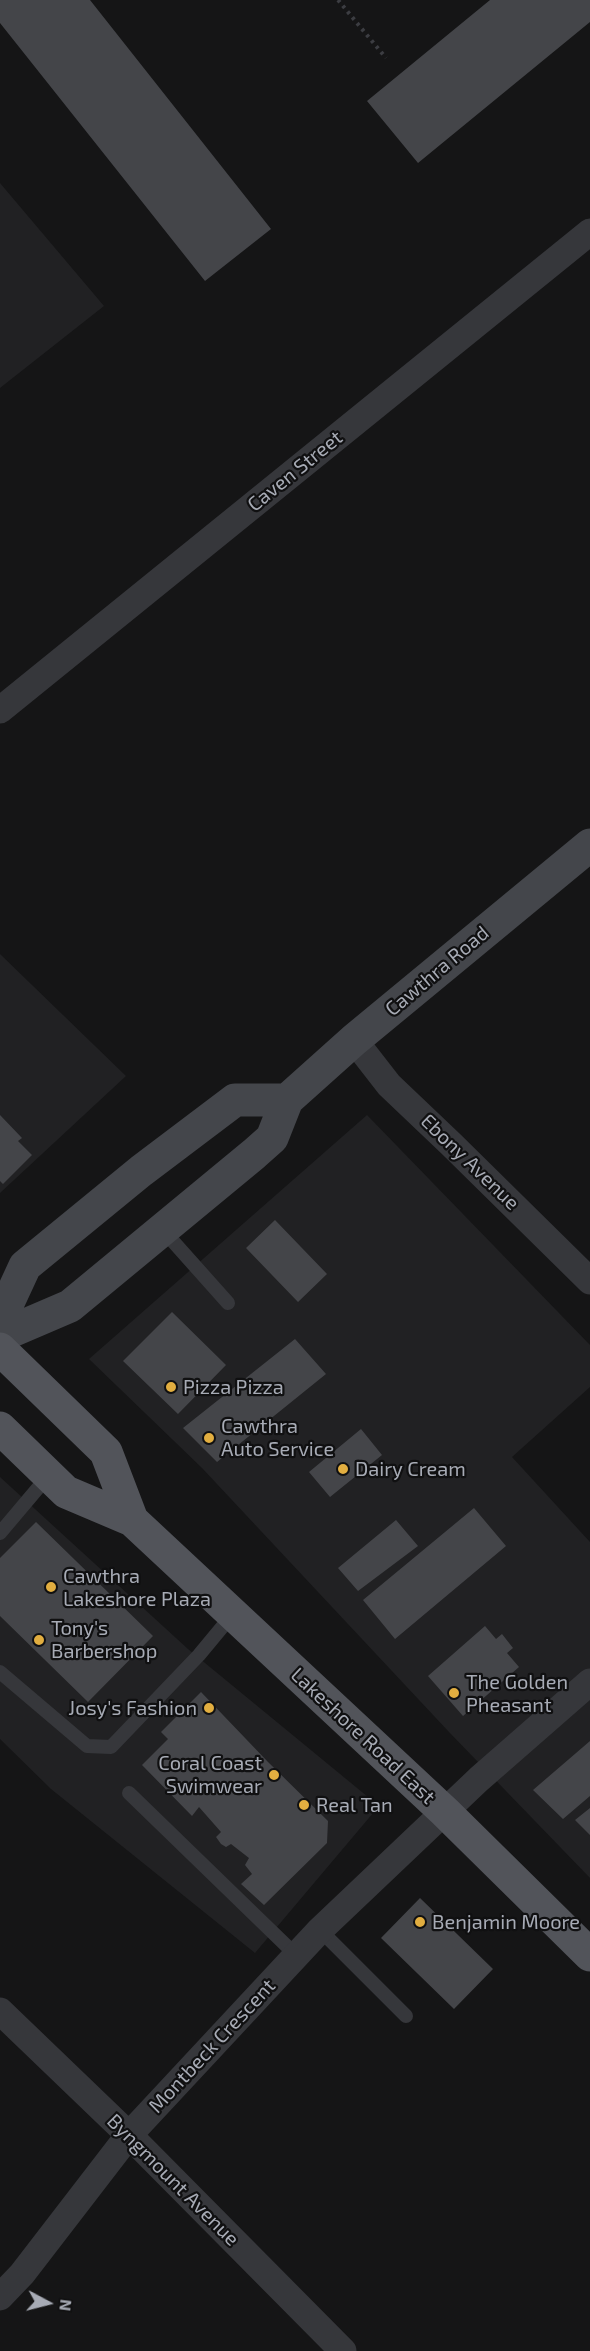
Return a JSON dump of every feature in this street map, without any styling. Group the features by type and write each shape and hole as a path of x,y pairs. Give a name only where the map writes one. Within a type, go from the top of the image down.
{"main road":[{"name":"Cawthra Road","path":"0,1336 70,1306 272,1138 287,1100 354,1040 590,845"},
{"path":"0,1320 26,1266 151,1164 235,1100 287,1100"},
{"name":"Lakeshore Road East","path":"0,1349 106,1452 132,1520"},
{"name":"Lakeshore Road East","path":"0,1428 66,1492 132,1520 445,1812 590,1955"}],"street":[{"name":"Caven Street","path":"0,710 590,232"},
{"name":"Ebony Avenue","path":"354,1040 389,1085 590,1281"},
{"name":"Montbeck Crescent","path":"0,2297 22,2274 129,2135 320,1930 479,1779 590,1682"},
{"name":"Byngmount Avenue","path":"0,2011 129,2135 343,2351"}],"lane":[{"path":"162,1229 228,1303"},
{"path":"0,1533 49,1475"},
{"path":"0,1672 87,1746 111,1747 199,1655 234,1614"},
{"path":"129,1793 297,1956"},
{"path":"320,1930 406,2016"}],"path":[{"path":"338,0 386,58"}],"shaded area":[{"path":"0,183 104,306 0,388"},
{"path":"0,954 126,1076 0,1193"},
{"path":"367,1115 590,1345 590,1387 512,1457 590,1542 590,1878 449,1732 202,1468 89,1359"},
{"path":"0,1477 188,1649 379,1806 255,1953 51,1789 0,1739"}],"building":[{"path":"0,0 90,0 271,229 205,281 0,23"},
{"path":"490,0 590,0 590,22 418,163 367,101"},
{"path":"0,1115 22,1138 18,1141 32,1155 3,1184 0,1181"},
{"path":"275,1220 327,1274 298,1302 246,1248"},
{"path":"172,1312 226,1365 178,1414 123,1361"},
{"path":"295,1339 326,1374 217,1462 183,1428"},
{"path":"361,1429 382,1455 330,1497 309,1472"},
{"path":"474,1508 506,1546 395,1639 363,1600"},
{"path":"396,1520 418,1546 358,1591 338,1568"},
{"name":"Cawthra Lakeshore Plaza","path":"36,1522 153,1636 88,1702 0,1616 0,1558"},
{"path":"485,1626 496,1639 502,1634 513,1648 507,1653 519,1667 463,1716 428,1676"},
{"path":"201,1692 328,1821 327,1843 264,1905 241,1884 252,1874 245,1865 249,1858 231,1844 226,1847 221,1844 216,1837 221,1832 199,1807 192,1816 142,1765 168,1739 161,1732"},
{"path":"590,1741 590,1796 563,1819 533,1790"},
{"path":"590,1808 590,1835 575,1820"},
{"path":"420,1898 493,1969 454,2009 381,1938"}],"place":[{"name":"Pizza Pizza","path":"171,1387"},
{"name":"Cawthra Auto Service","path":"209,1438"},
{"name":"Dairy Cream","path":"343,1469"},
{"name":"Cawthra Lakeshore Plaza","path":"51,1587"},
{"name":"Tony's Barbershop","path":"39,1640"},
{"name":"The Golden Pheasant","path":"454,1693"},
{"name":"Josy's Fashion","path":"209,1708"},
{"name":"Coral Coast Swimwear","path":"274,1775"},
{"name":"Real Tan","path":"304,1805"},
{"name":"Benjamin Moore","path":"420,1922"}]}
